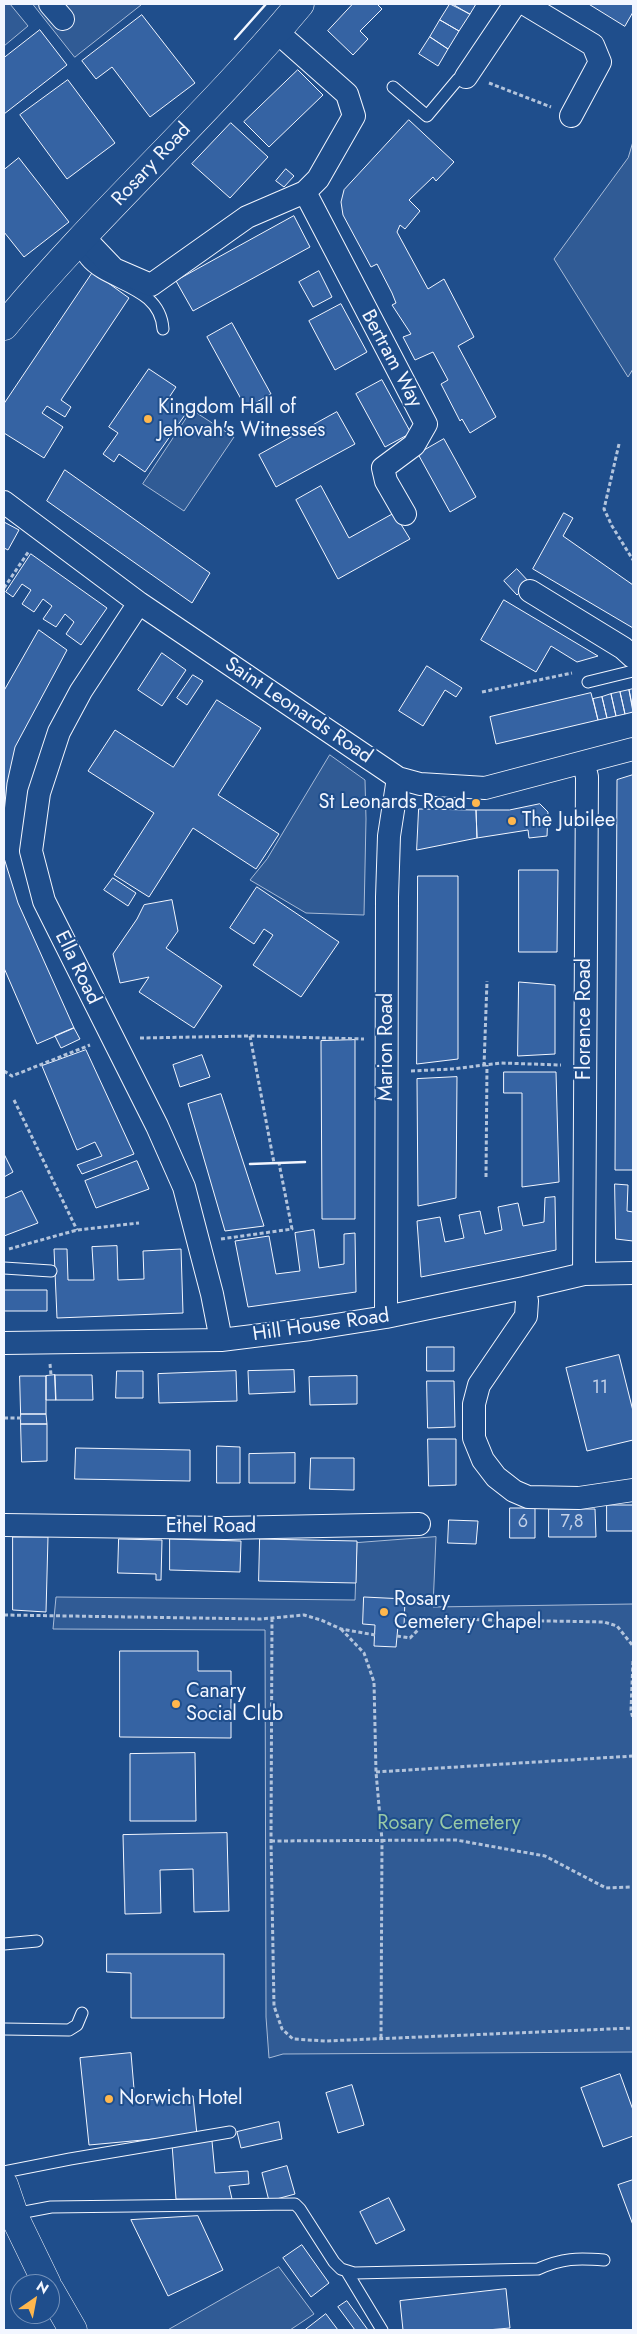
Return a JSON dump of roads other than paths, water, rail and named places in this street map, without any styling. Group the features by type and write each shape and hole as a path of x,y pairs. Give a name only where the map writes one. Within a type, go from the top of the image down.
{"street":[{"name":"Rosary Road","path":"4,326 43,278 79,243 277,32 300,4"},
{"path":"467,76 515,4"},
{"path":"525,4 593,45 600,62 591,82 571,116"},
{"path":"79,243 92,246 114,269 151,285 247,217 305,192 318,179 354,116 347,94 277,32"},
{"name":"Bertram Way","path":"305,192 426,424 414,445 383,468 386,481 405,514"},
{"name":"Saint Leonards Road","path":"4,502 44,534 139,603 398,778 420,784 485,788 584,764 633,749"},
{"path":"530,591 623,648 633,657"},
{"name":"Ella Road","path":"139,603 81,691 59,732 39,793 31,851 44,900 157,1126 184,1187 212,1294 221,1340"},
{"name":"Florence Road","path":"584,764 587,776 584,1274"},
{"name":"Marion Road","path":"386,1316 389,836 398,778"},
{"name":"Hill House Road","path":"4,1343 221,1340 310,1329 386,1316 584,1274 633,1273"},
{"path":"524,1288 527,1301 526,1316 479,1385 474,1404 474,1438 484,1460 496,1477 514,1491 528,1497 579,1498 633,1490"},
{"name":"Ethel Road","path":"4,1525 226,1528 419,1524"},
{"path":"4,2185 14,2214 42,2274"},
{"path":"60,2309 71,2329"}],"lane":[{"path":"392,87 427,116 458,79 467,76"},
{"path":"79,243 84,259 92,266 121,281 156,306 162,318 163,328"},
{"path":"588,682 633,672"},
{"path":"4,1268 51,1271"},
{"path":"4,1944 37,1941"},
{"path":"4,2029 69,2030 77,2024 82,2013"},
{"path":"4,2172 70,2158 230,2132"},
{"path":"14,2214 51,2207 294,2204 300,2209 334,2262 346,2272 382,2330"},
{"path":"346,2272 538,2270 566,2259 604,2260"}],"place":[{"name":"Kingdom Hall of Jehovah's Witnesses","path":"148,419"},
{"name":"St Leonards Road","path":"476,803"},
{"name":"The Jubilee","path":"512,821"},
{"name":"Rosary Cemetery Chapel","path":"384,1612"},
{"name":"Canary Social Club","path":"176,1704"},
{"name":"Norwich Hotel","path":"109,2099"}],"park label":[{"name":"Rosary Cemetery","path":"449,1824"}]}
